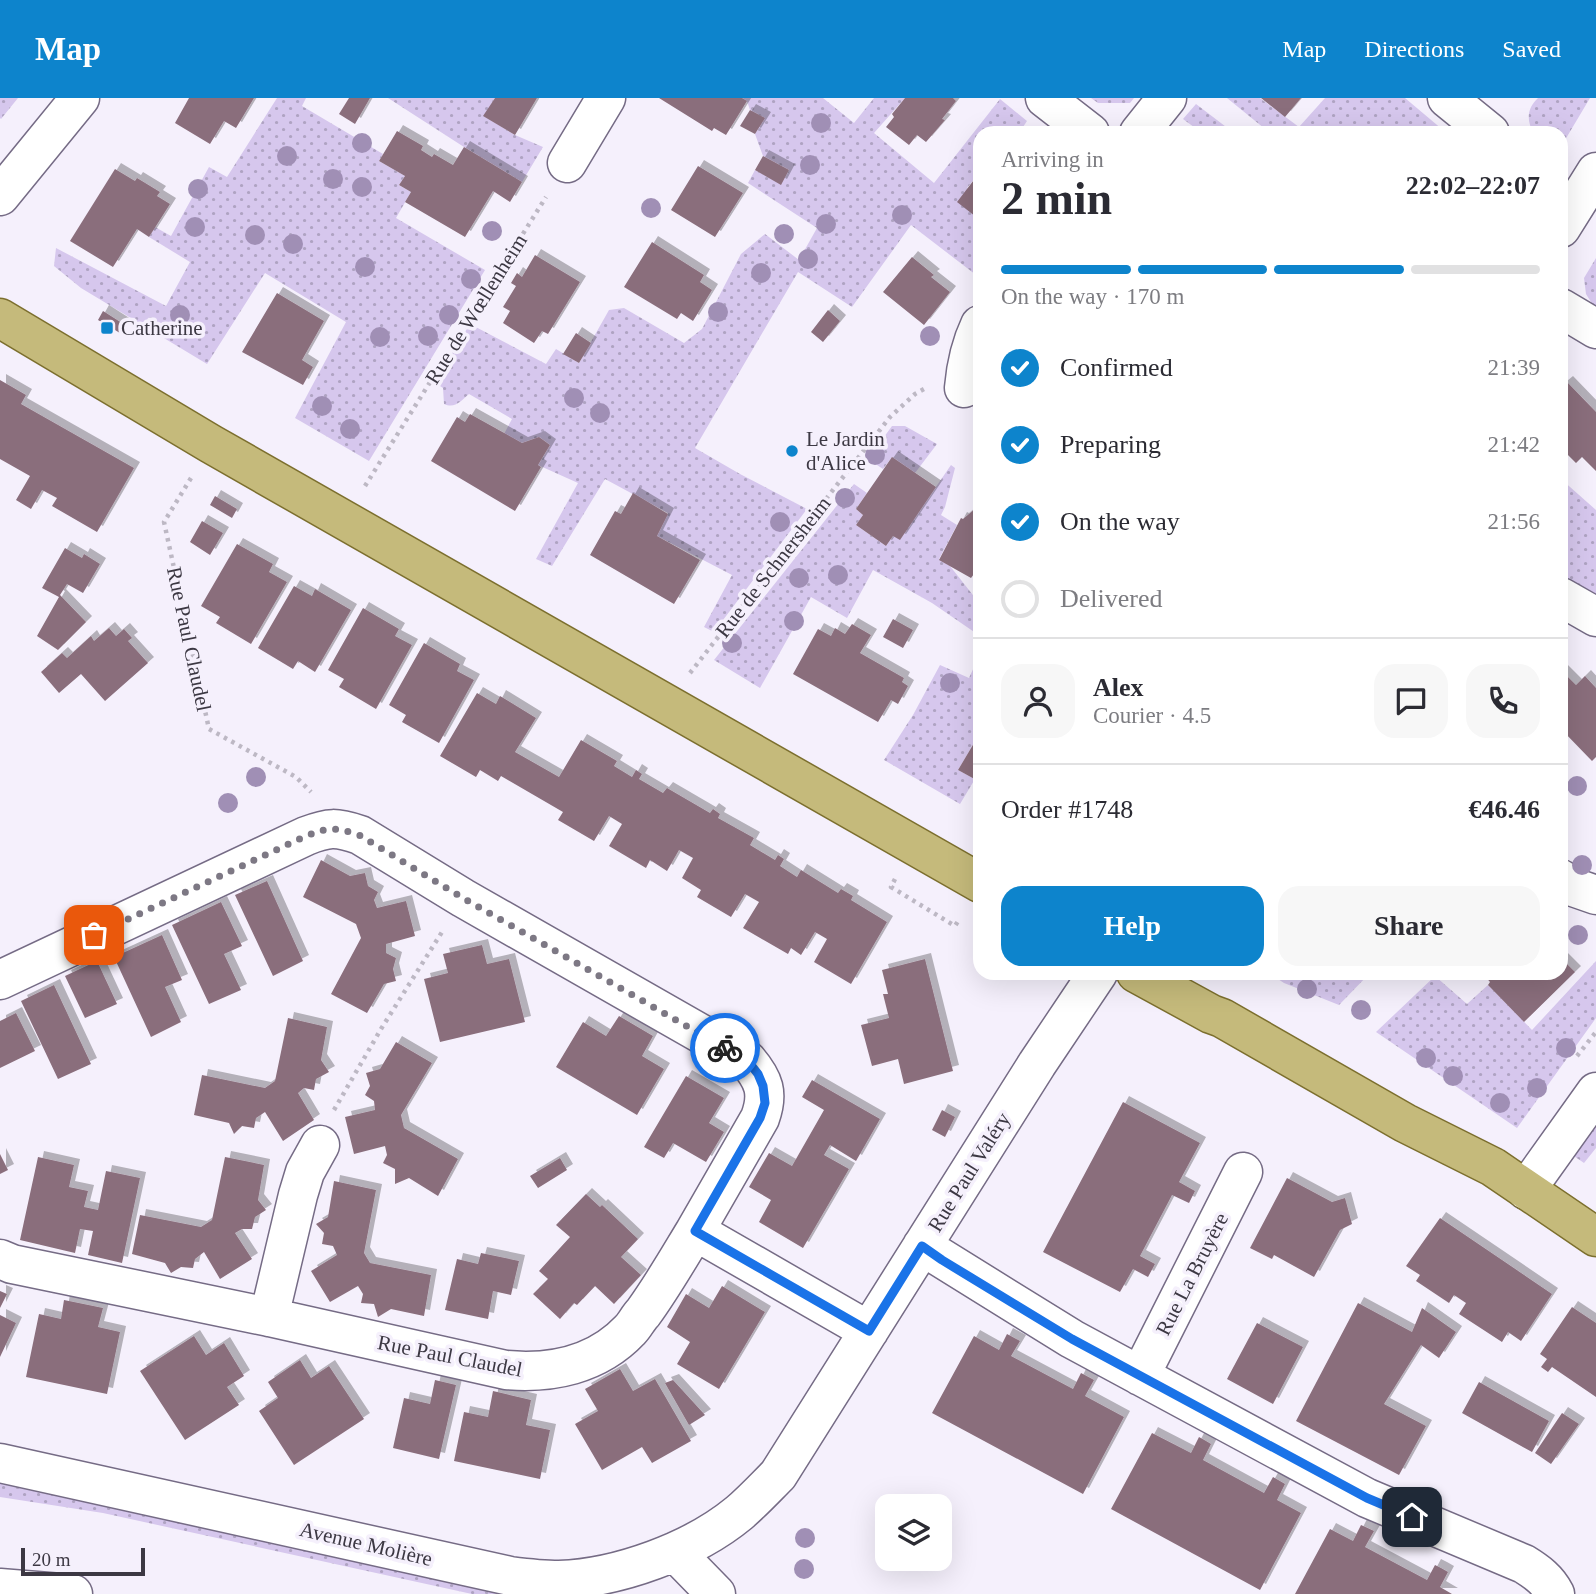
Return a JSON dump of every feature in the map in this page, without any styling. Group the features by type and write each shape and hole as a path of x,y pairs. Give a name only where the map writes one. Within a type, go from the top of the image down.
{"main road":[{"path":"0,318 211,444 973,879"},
{"path":"1149,980 1222,1018 1405,1124 1493,1167 1594,1232"}],"street":[{"path":"0,196 80,98"},
{"path":"567,163 606,98"},
{"path":"1045,98 1081,126"},
{"path":"1145,126 1167,98"},
{"path":"1447,98 1481,126"},
{"path":"1568,312 1596,329"},
{"path":"964,388 973,338"},
{"path":"1568,601 1596,617"},
{"path":"0,980 326,828"},
{"name":"Rue Paul Claudel","path":"0,1259 12,1264 506,1370 531,1372 558,1369 586,1360 610,1347 630,1330 695,1231 760,1118 765,1103 758,1074 747,1060 463,898 359,835 341,829 326,828"},
{"path":"1568,884 1596,895"},
{"name":"Rue Paul Valéry","path":"675,1552 709,1534 738,1514 778,1475 1037,1064 1093,980"},
{"path":"1526,1190 1596,1092"},
{"path":"269,1317 298,1195 305,1172 320,1145"},
{"name":"Rue La Bruyère","path":"1140,1376 1243,1172"},
{"path":"695,1231 869,1331"},
{"path":"922,1246 1072,1339 1367,1498 1524,1564 1539,1573 1555,1594"},
{"name":"Avenue Molière","path":"0,1463 510,1576 559,1580 593,1577 627,1569 675,1552"},
{"path":"675,1552 716,1594"},
{"path":"0,1588 74,1594"}],"path":[{"name":"Rue de Wœllenheim","path":"345,520 567,163"},
{"name":"Rue de Schnersheim","path":"667,705 890,417 915,394 937,382 964,388"},
{"name":"Rue Paul Claudel","path":"211,444 164,523 209,729 296,777 310,791 326,828"},
{"path":"320,1145 337,1102 463,898"}],"shaded area":[{"path":"0,98 18,98 1,119 0,118"},
{"path":"277,98 306,98 302,106 383,154 379,161 405,176 399,185 411,192 396,218 485,270 369,461 295,418 346,322 265,273 207,364 81,288 54,266 56,248 166,306 190,262 149,237 155,227 171,236 209,167 227,177"},
{"path":"388,98 495,98 484,116 515,135 543,147 522,182"},
{"path":"742,98 823,98 854,123 874,98 905,98 874,133 934,183 973,133 973,181 967,188 973,203 973,273 911,225 852,307 798,272 695,448 807,509 714,632 704,627 732,575 657,536 668,513 605,479 552,566 536,559 578,483 538,465 550,445 539,437 522,443 504,434 512,419 469,394 455,405 444,404 443,388 434,382 470,324 546,364 556,349 579,363 609,310 624,308 684,343 702,329 741,254 765,234 799,260 817,228 748,183 755,170 781,184 789,170 763,156 755,134 764,118 750,110 747,101"},
{"path":"1091,98 1134,98 1130,103 1098,103"},
{"path":"1227,98 1260,98 1298,126 1261,126"},
{"path":"1325,98 1405,98 1438,126 1300,126"},
{"path":"1538,98 1590,98 1568,135 1568,126 1531,126 1530,110"},
{"path":"1000,99 1027,121 1024,126 979,126"},
{"path":"1196,104 1225,126 1192,126 1183,119"},
{"path":"1596,258 1596,310 1586,294 1584,278"},
{"path":"892,426 905,426 937,444 915,473 892,457 883,469 868,459"},
{"path":"951,465 955,468 941,515 957,525 939,559 950,566 973,595 973,631 932,603 873,570 847,618 811,597 760,688 714,660 854,484 867,493 856,509 863,515 856,525 886,546 893,536 900,539"},
{"path":"1568,485 1596,510 1596,597 1568,581"},
{"path":"940,665 969,678 973,669 973,745 958,770 973,778 973,782 960,804 884,760 913,715"},
{"path":"1596,961 1596,1018 1517,1128 1376,1032 1431,980 1440,980 1467,1004 1488,985 1532,1030"},
{"path":"1280,980 1363,980 1339,1005"},
{"path":"1596,1121 1596,1148 1584,1163 1571,1154"},
{"path":"0,1484 500,1594 472,1594 103,1513 0,1497"}],"building":[{"path":"189,98 254,98 236,128 224,121 210,144 175,123"},
{"path":"349,98 370,98 355,124 339,114"},
{"path":"495,98 537,98 515,135 483,116"},
{"path":"659,98 742,98 747,101 726,135 714,128 712,131"},
{"path":"905,98 953,98 956,101 942,119 945,120 926,142 917,135 909,145 886,127 894,117 892,114"},
{"path":"1261,98 1301,98 1285,117"},
{"path":"750,110 765,118 755,134 740,126"},
{"path":"397,131 423,146 421,150 432,157 434,154 453,165 464,147 522,182 510,202 493,191 465,237 405,202 411,192 399,185 405,176 379,161"},
{"path":"763,156 789,170 781,185 755,170"},
{"path":"698,166 743,193 715,237 671,210"},
{"path":"115,169 160,192 157,196 170,204 149,237 137,229 113,267 70,241"},
{"path":"973,181 973,215 957,202"},
{"path":"652,242 704,275 700,282 712,290 693,321 681,313 677,319 624,287"},
{"path":"535,255 580,282 548,334 542,331 534,343 503,323 510,311 503,307 516,286 511,283 517,273 522,277"},
{"path":"912,257 950,292 924,325 883,292"},
{"path":"277,293 324,321 302,360 313,367 303,385 242,352"},
{"path":"828,310 840,321 823,342 811,332"},
{"path":"103,311 125,325 120,333 98,320"},
{"path":"576,333 591,343 579,363 563,354"},
{"path":"0,380 26,395 21,404 134,468 97,532 52,506 57,498 42,490 31,509 16,500 30,476 0,459"},
{"path":"1568,383 1596,412 1596,471 1582,457 1576,463 1568,455"},
{"path":"470,414 522,443 539,437 550,445 538,465 541,467 515,511 431,461 457,417 465,422"},
{"path":"892,457 936,487 900,540 893,536 886,546 856,525 863,515 856,509"},
{"path":"633,493 668,514 657,536 700,560 674,604 590,555 615,511 621,514"},
{"path":"215,496 237,509 232,518 210,505"},
{"path":"973,511 971,578 939,560 961,518"},
{"path":"202,521 223,533 210,555 190,542"},
{"path":"237,544 273,564 269,572 287,582 251,644 216,623 220,617 201,606"},
{"path":"65,548 82,558 84,554 100,564 83,593 67,584 60,595 86,622 58,650 37,636 59,597 42,588"},
{"path":"294,586 312,596 315,589 351,610 315,672 298,661 293,669 258,648"},
{"path":"363,608 399,629 395,636 412,645 376,709 339,687 344,679 328,670"},
{"path":"893,619 913,630 903,648 883,637"},
{"path":"852,624 871,635 860,653 904,678 902,682 908,686 898,704 891,700 878,722 793,674 818,629 831,636 835,628 845,634"},
{"path":"109,628 116,636 124,629 132,638 128,641 148,663 105,701 81,674 59,693 41,672 62,653 67,658 91,636 94,641"},
{"path":"424,643 460,664 457,671 474,680 439,743 402,722 406,715 389,705"},
{"path":"1585,676 1596,688 1596,757 1592,761 1568,736 1568,677 1576,685"},
{"path":"477,693 496,704 500,696 536,718 515,752 559,777 581,740 617,761 614,766 632,777 636,770 642,774 639,779 663,793 667,788 710,813 713,809 720,814 718,818 754,838 750,845 775,860 778,855 784,859 780,866 797,877 801,870 838,893 841,889 853,896 851,900 887,922 851,984 814,962 827,939 815,932 801,955 791,948 788,954 743,928 759,902 745,894 731,917 697,897 701,890 682,878 693,858 679,850 667,871 650,860 646,868 609,846 622,824 609,816 594,841 558,820 563,812 501,776 498,781 480,770 476,777 440,756"},
{"path":"973,745 973,778 958,770"},
{"path":"321,860 350,876 365,873 368,886 378,892 374,900 377,908 406,901 415,936 386,944 386,953 396,958 393,969 396,981 384,984 367,1013 331,994 361,938 356,924 303,897"},
{"path":"267,881 303,961 273,976 235,895"},
{"path":"221,902 242,946 224,954 241,990 209,1004 172,925"},
{"path":"162,935 182,980 165,987 181,1022 151,1037 114,957"},
{"path":"482,945 487,964 509,959 525,1022 440,1042 424,979 448,973 443,954"},
{"path":"925,959 953,1071 904,1084 898,1059 872,1066 861,1025 889,1018 883,994 888,994 882,970"},
{"path":"97,961 117,1004 85,1018 65,976"},
{"path":"1568,965 1575,972 1568,979"},
{"path":"1488,980 1567,980 1524,1022 1488,985"},
{"path":"54,985 91,1064 58,1079 21,1001"},
{"path":"16,1013 35,1051 0,1068 0,1021"},
{"path":"619,1016 653,1036 642,1056 664,1069 637,1115 556,1067 583,1022 606,1036"},
{"path":"288,1018 327,1027 321,1060 329,1072 316,1079 314,1090 304,1088 298,1093 314,1120 283,1141 265,1112 256,1118 254,1128 242,1126 234,1134 229,1123 194,1115 202,1075 265,1088 275,1081"},
{"path":"396,1042 432,1063 401,1115 404,1128 458,1159 438,1196 409,1178 395,1184 395,1169 383,1163 387,1155 385,1146 354,1154 345,1117 375,1110 374,1101 365,1095 370,1086 366,1073 380,1069"},
{"path":"686,1076 724,1098 709,1123 724,1132 706,1162 673,1143 664,1158 644,1147"},
{"path":"812,1080 880,1119 856,1161 830,1145 824,1155 849,1169 803,1248 759,1222 771,1200 749,1187 769,1153 792,1166 824,1110 802,1097"},
{"path":"1123,1102 1200,1143 1179,1182 1195,1191 1189,1203 1172,1195 1140,1256 1155,1264 1148,1277 1133,1269 1120,1292 1043,1252"},
{"path":"942,1110 955,1117 945,1137 932,1130"},
{"path":"0,1154 8,1170 0,1174"},
{"path":"38,1157 74,1165 69,1187 88,1191 84,1207 98,1210 106,1171 140,1178 122,1263 88,1255 93,1231 80,1229 75,1253 20,1240"},
{"path":"225,1157 264,1165 258,1200 266,1210 255,1217 252,1229 242,1229 235,1233 252,1259 220,1279 204,1252 195,1259 193,1268 181,1267 171,1273 165,1263 132,1254 140,1215 201,1227 212,1220"},
{"path":"560,1158 567,1170 538,1188 530,1176"},
{"path":"1287,1178 1332,1202 1345,1198 1352,1224 1340,1230 1314,1277 1274,1255 1272,1259 1250,1248"},
{"path":"334,1181 376,1190 364,1253 370,1263 431,1275 424,1316 391,1309 378,1317 374,1304 361,1303 363,1294 358,1286 330,1302 311,1271 337,1255 333,1246 322,1244 324,1233 316,1224 328,1217"},
{"path":"586,1194 600,1207 602,1205 638,1239 621,1257 641,1275 614,1304 595,1286 560,1319 533,1294 548,1279 539,1271 570,1237 556,1225"},
{"path":"1440,1218 1552,1294 1521,1341 1508,1332 1502,1342 1459,1314 1466,1303 1454,1295 1449,1303 1416,1281 1420,1275 1406,1266"},
{"path":"481,1253 519,1261 511,1295 493,1291 488,1319 445,1310 457,1259 478,1264"},
{"path":"722,1286 765,1312 719,1389 677,1364 690,1342 667,1327 686,1294 709,1308"},
{"path":"0,1291 7,1294 0,1308"},
{"path":"64,1300 103,1308 98,1327 120,1332 107,1394 26,1377 39,1314 61,1319"},
{"path":"1358,1303 1412,1332 1422,1308 1456,1332 1439,1358 1421,1345 1384,1404 1426,1426 1399,1475 1296,1421"},
{"path":"1572,1307 1596,1323 1596,1397 1552,1367 1548,1372 1541,1367 1547,1359 1540,1354"},
{"path":"0,1315 16,1323 0,1357"},
{"path":"1257,1323 1303,1347 1273,1404 1227,1379"},
{"path":"1007,1334 1020,1341 1011,1356 1073,1389 1081,1373 1094,1380 1085,1396 1124,1417 1083,1494 932,1413 974,1336 999,1350"},
{"path":"194,1336 206,1355 224,1343 244,1376 227,1387 239,1405 185,1440 140,1371"},
{"path":"300,1360 311,1378 329,1366 364,1419 294,1465 259,1411 278,1398 268,1382"},
{"path":"620,1369 633,1391 655,1379 691,1441 652,1463 642,1447 602,1470 575,1424 598,1411 585,1389"},
{"path":"435,1380 456,1385 439,1459 393,1448 404,1398 430,1404"},
{"path":"673,1380 705,1415 689,1425 665,1383"},
{"path":"1479,1382 1549,1421 1532,1452 1462,1413"},
{"path":"493,1391 531,1400 526,1425 550,1430 540,1479 454,1461 464,1412 488,1417"},
{"path":"1562,1413 1579,1424 1551,1464 1535,1453"},
{"path":"1152,1433 1191,1453 1199,1437 1211,1444 1203,1460 1264,1493 1273,1477 1285,1484 1277,1500 1301,1513 1260,1590 1111,1509"},
{"path":"1361,1525 1374,1531 1365,1547 1427,1580 1435,1565 1448,1572 1440,1587 1452,1594 1295,1594 1330,1529 1353,1541"}],"way so far":[{"path":"94,935 306,836 326,828 341,829 359,835 463,898 725,1048"}],"place":[{"name":"Catherine","path":"107,328"},
{"name":"Le Jardin d'Alice","path":"792,451"}],"route":[{"path":"725,1048 747,1060 758,1074 765,1103 760,1118 695,1231 869,1331 922,1246 1072,1339 1367,1498 1412,1517"}]}
